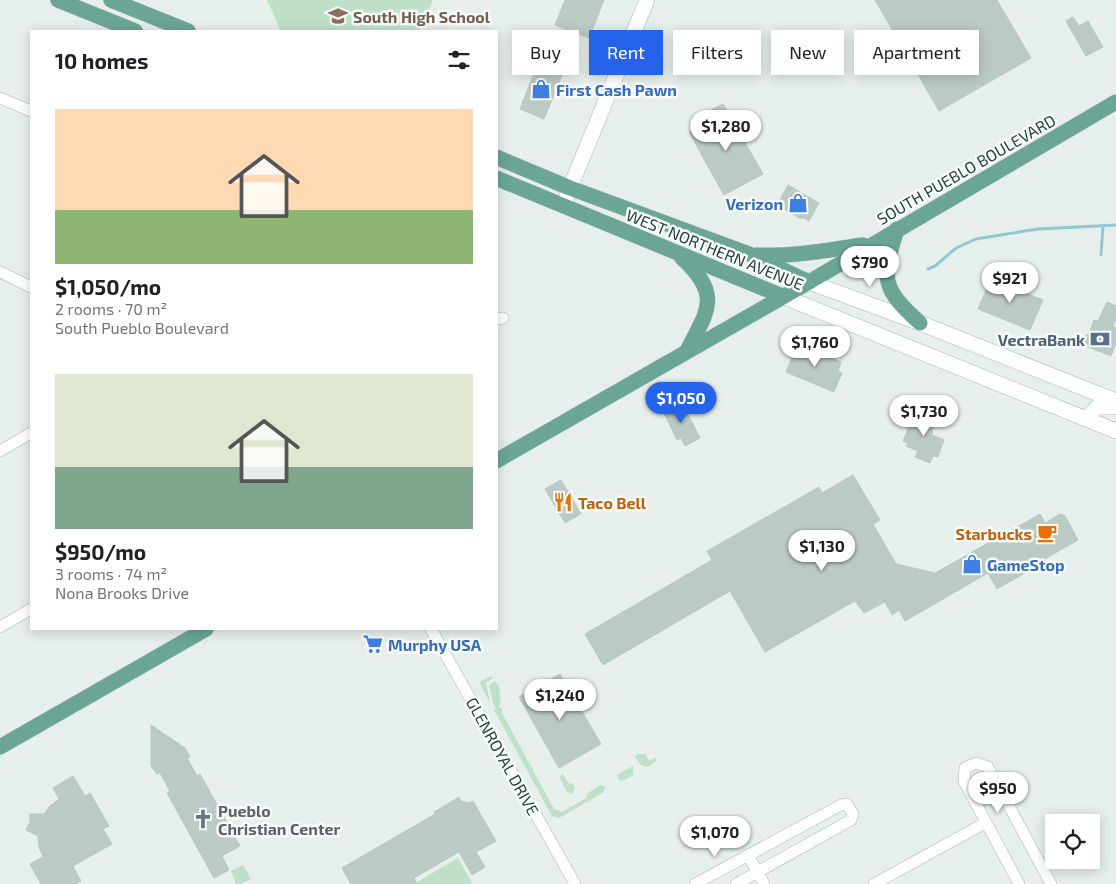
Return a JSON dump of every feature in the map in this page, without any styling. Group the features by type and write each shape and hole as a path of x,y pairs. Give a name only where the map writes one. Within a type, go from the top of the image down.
{"main road":[{"path":"58,0 133,30"},
{"path":"112,0 186,30"},
{"path":"564,205 647,0"},
{"name":"SOUTH PUEBLO BOULEVARD","path":"498,460 809,282 872,243 1116,102"},
{"name":"WEST NORTHERN AVENUE","path":"498,158 570,188 749,254 809,282 920,323 1116,401"},
{"name":"WEST NORTHERN AVENUE","path":"498,179 1116,431"},
{"path":"897,229 887,262 886,277 892,292 905,310 920,323"},
{"path":"749,254 799,255 872,243"},
{"path":"676,252 694,269 708,296 708,308 705,316 687,351"},
{"path":"1086,419 1097,407 1116,407"},
{"path":"0,747 204,630"}],"street":[{"path":"0,98 30,111"},
{"path":"0,272 30,287"},
{"path":"0,451 30,434"},
{"path":"0,627 30,610"},
{"name":"GLENROYAL DRIVE","path":"433,630 575,884"},
{"path":"1018,884 964,781 965,768 976,763 988,767 1050,884"},
{"path":"695,884 841,804 847,804 853,814 850,820 736,884"},
{"path":"874,884 985,823"},
{"path":"748,855 764,884"}],"green space":[{"name":"South High School","path":"267,0 433,0 420,30 281,30"},
{"path":"491,676 493,678 486,683 490,703 479,682"},
{"path":"495,681 499,687 501,704 499,706 500,708 502,707 502,713 554,809 562,812 586,798 588,793 600,785 605,787 604,792 559,818 552,816 494,710 496,708 489,685"},
{"path":"638,754 645,754 649,761 656,757 657,761 647,767 643,766 635,757"},
{"path":"633,766 633,775 623,781 619,780 617,775"},
{"path":"563,774 569,784 572,783 575,788 572,794 567,792 559,777"},
{"path":"458,858 472,883 418,884 417,882"},
{"path":"243,865 251,879 241,884 236,884 231,871"}],"building":[{"path":"565,0 604,0 592,30 589,30 589,38 579,34 579,30 568,30 555,25"},
{"path":"875,0 997,0 1031,58 939,111 918,75 979,75 979,30 892,30"},
{"path":"1073,17 1079,26 1088,21 1103,47 1086,56 1066,21"},
{"path":"533,75 562,75 544,119 520,109"},
{"path":"723,104 763,174 724,195 689,132 715,117 711,110"},
{"name":"Verizon","path":"788,185 819,203 809,221 802,217 801,219 778,203"},
{"path":"991,279 1043,300 1030,330 978,309"},
{"name":"VectraBank","path":"1107,302 1116,306 1116,319 1113,327 1116,328 1116,342 1111,356 1085,346 1083,342 1085,336 1089,334 1094,320 1098,321"},
{"path":"797,345 841,362 838,371 842,373 834,392 786,372"},
{"path":"681,401 700,438 685,446 681,438 677,440 663,411"},
{"path":"923,408 933,411 932,435 944,440 938,457 933,456 930,463 915,457 918,451 906,446 908,443 903,441 909,427"},
{"path":"853,475 880,520 873,524 896,564 935,573 1040,514 1045,523 1060,514 1065,516 1078,540 997,589 988,573 905,621 899,610 892,615 885,602 864,613 855,601 765,652 730,591 603,665 585,634 712,560 707,551 819,487 822,493"},
{"name":"Taco Bell","path":"561,480 581,514 565,523 545,489"},
{"path":"560,674 601,744 559,768 519,697"},
{"name":"Pueblo Christian Center","path":"151,725 185,748 190,757 187,758 197,776 200,774 240,846 222,856 229,870 214,878 167,793 170,791 160,773 157,774 151,766"},
{"path":"73,776 85,796 90,793 109,826 103,829 112,844 73,866 81,881 75,884 41,884 30,864 43,857 39,847 38,836 26,830 30,822 30,814 44,814 59,799 53,788"},
{"path":"459,797 461,801 469,803 473,801 496,841 476,852 485,867 472,875 459,852 414,878 417,884 351,884 342,868 435,814 434,812"}],"waterway":[{"path":"928,269 935,266 956,248 976,239 1038,229 1116,225"},
{"path":"1101,255 1103,226"}],"place":[{"name":"South High School","path":"338,16"},
{"name":"First Cash Pawn","path":"541,89"},
{"name":"Verizon","path":"798,203"},
{"name":"VectraBank","path":"1100,339"},
{"name":"Taco Bell","path":"563,502"},
{"name":"Starbucks","path":"1047,533"},
{"name":"GameStop","path":"972,564"},
{"name":"Murphy USA","path":"373,644"},
{"name":"Pueblo Christian Center","path":"203,819"}]}
